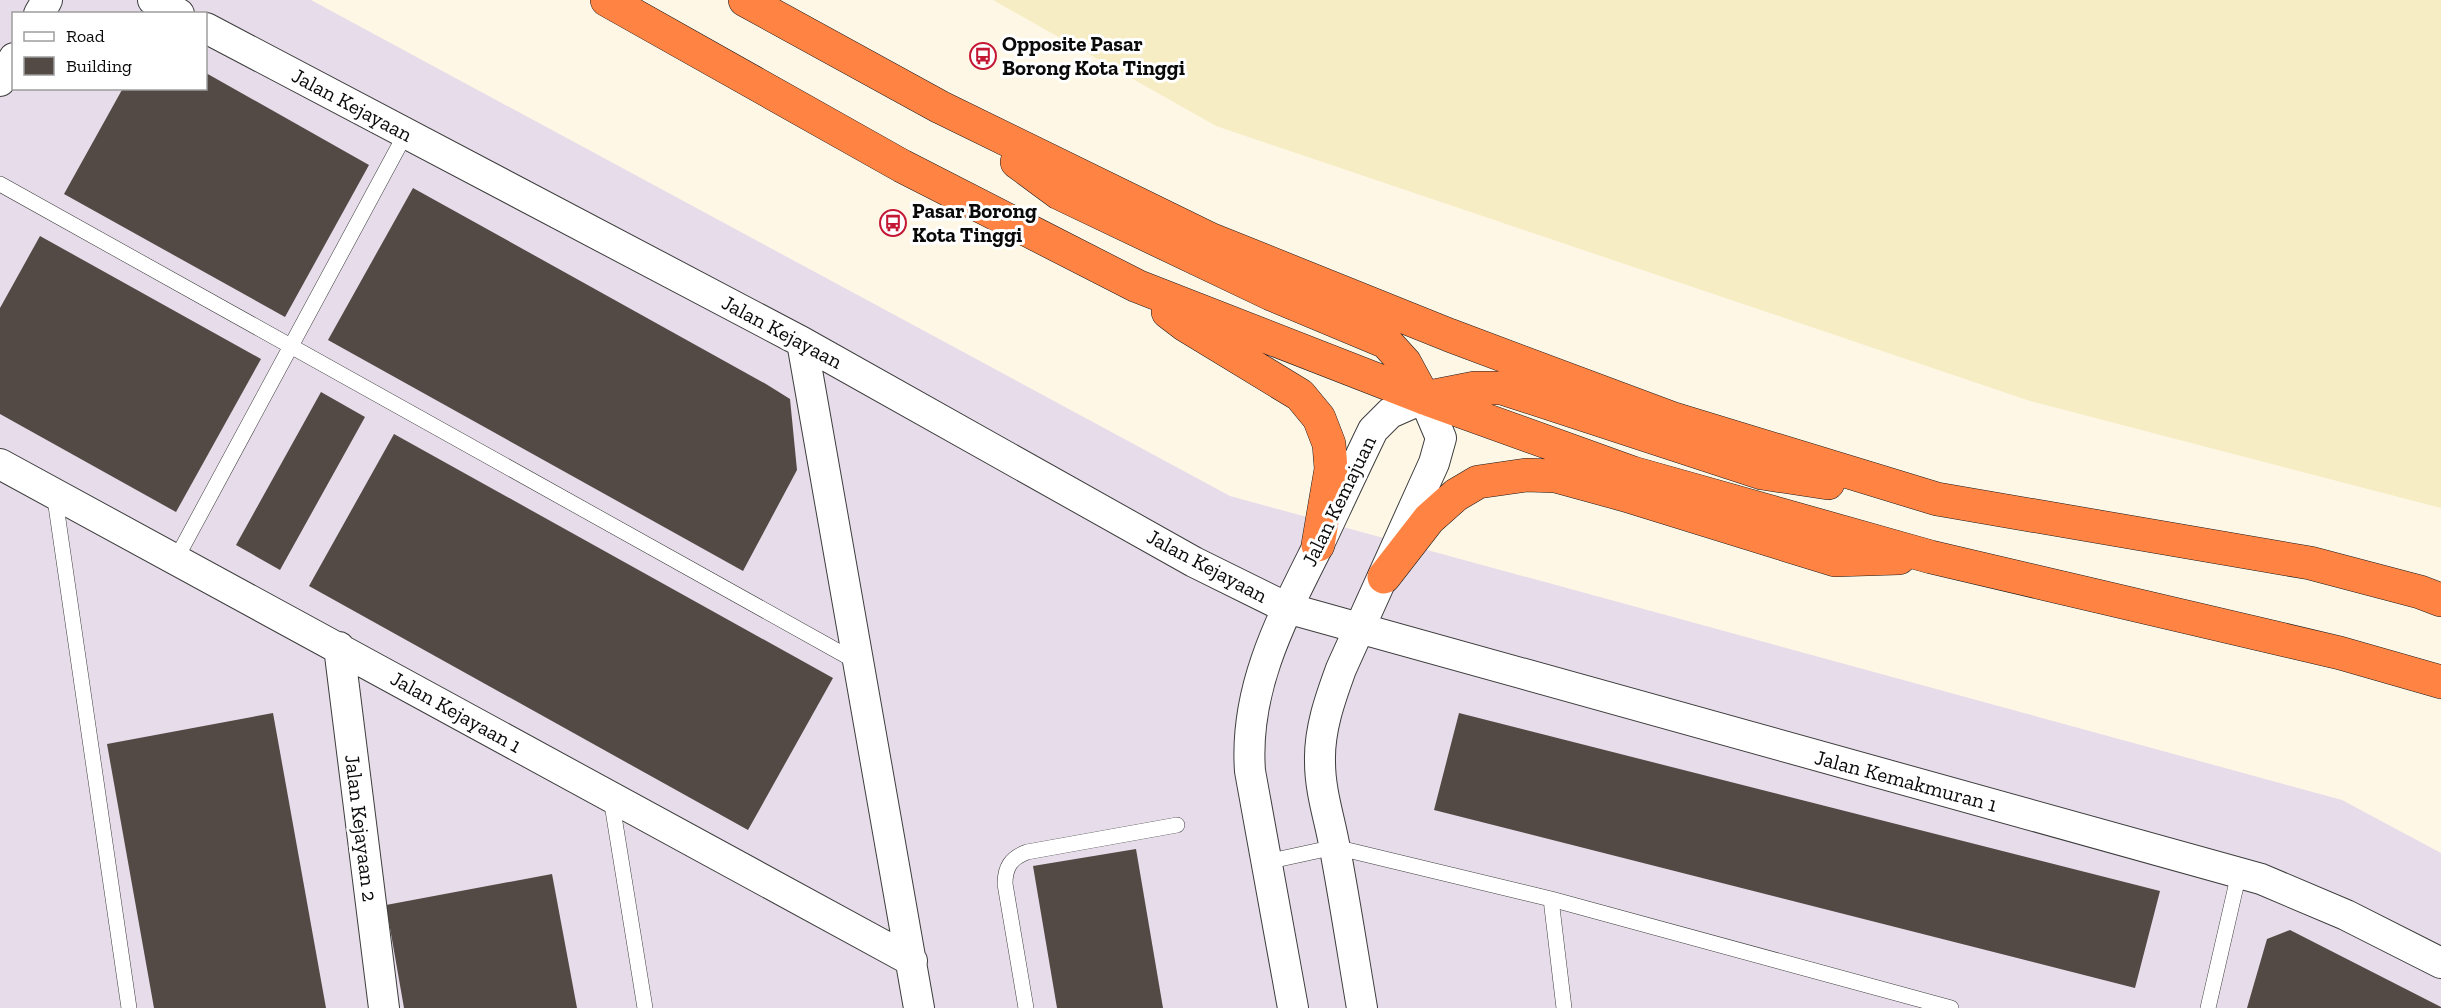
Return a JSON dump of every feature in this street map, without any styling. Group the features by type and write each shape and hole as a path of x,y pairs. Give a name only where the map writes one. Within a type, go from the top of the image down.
{"highway":[{"path":"607,0 902,166 1137,286 1424,398 1633,473 1931,557 2340,653 2441,682"},
{"path":"745,0 940,107 1210,239 1449,335 1671,418 1937,499"},
{"path":"940,107 1059,193 1271,294 1386,342 1405,363 1424,398"},
{"path":"1137,286 1185,325 1300,395 1319,418 1329,444 1331,469 1318,545"},
{"path":"1424,398 1475,388 1502,388 1762,473 1937,499 2310,563 2420,592 2441,600"},
{"path":"1384,577 1429,519 1456,495 1478,482 1526,475 1556,476 1836,560 1931,557"}],"street":[{"path":"153,0 174,12"},
{"name":"Jalan Kejayaan","path":"207,29 802,342 1194,562 1287,608 1360,629"},
{"path":"0,81 12,61"},
{"path":"802,342 919,1008"},
{"path":"1362,1008 1335,847 1323,795 1320,762 1322,734 1329,700 1434,463 1441,438 1424,398"},
{"name":"Jalan Kemajuan","path":"1293,1008 1256,810 1248,741 1253,706 1264,666 1287,608 1373,430 1390,413 1424,398"},
{"name":"Jalan Kejayaan 1","path":"0,464 912,960"},
{"name":"Jalan Kemakmuran 1","path":"1360,629 2261,879 2346,915 2441,963"},
{"name":"Jalan Kejayaan 2","path":"339,647 384,1008"}],"lane":[{"path":"176,559 406,133"},
{"path":"0,184 859,663"},
{"path":"54,492 129,1008"},
{"path":"610,796 645,1008"},
{"path":"1026,1008 1005,884 1005,873 1009,864 1017,856 1027,852 1177,825"},
{"path":"1266,862 1335,847 1551,899 1951,1008"},
{"path":"2208,1008 2239,873"},
{"path":"1551,899 1564,1008"}],"shaded area":[{"path":"0,0 311,0 1230,496 2342,800 2441,853 2441,1008 0,1008"},
{"path":"993,0 2441,0 2441,508 2030,401 1216,126"}],"building":[{"path":"207,74 369,165 285,317 64,194 122,90 207,90"},
{"path":"413,188 790,399 797,470 743,571 328,340"},
{"path":"40,236 261,359 176,512 0,414 0,308"},
{"path":"321,392 365,417 280,570 236,545"},
{"path":"394,434 833,678 748,830 309,586"},
{"path":"273,713 326,1008 154,1008 107,744"},
{"path":"1459,713 2160,891 2135,988 1434,810"},
{"path":"1136,849 1163,1008 1057,1008 1033,866"},
{"path":"552,874 577,1008 404,1008 386,905"},
{"path":"2290,930 2441,1008 2247,1008 2267,939"}],"place":[{"name":"Opposite Pasar Borong Kota Tinggi","path":"983,56"},
{"name":"Pasar Borong Kota Tinggi","path":"893,223"}]}
